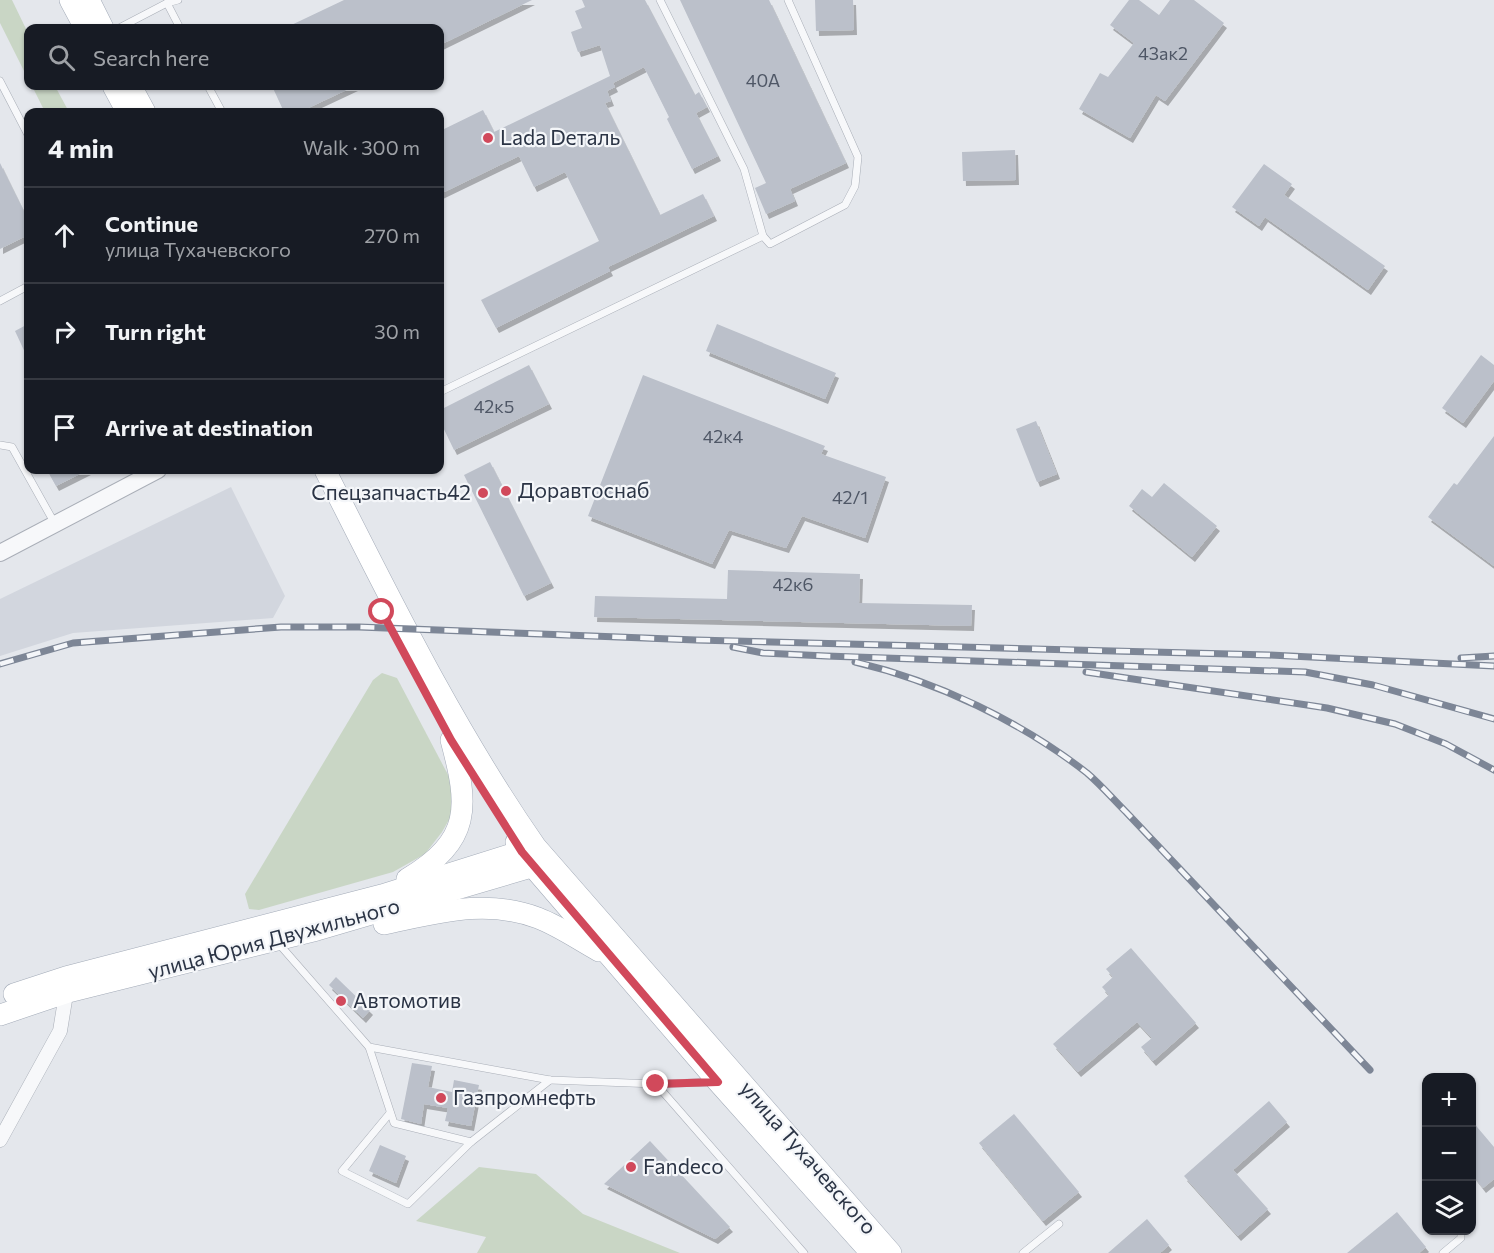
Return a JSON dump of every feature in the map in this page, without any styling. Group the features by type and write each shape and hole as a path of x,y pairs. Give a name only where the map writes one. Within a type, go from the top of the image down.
{"main road":[{"path":"70,0 83,24"},
{"path":"89,0 101,24"},
{"path":"115,90 125,108"},
{"path":"133,90 143,108"},
{"name":"улица Тухачевского","path":"311,474 451,740 535,857 612,958 718,1082 871,1253"},
{"name":"улица Тухачевского","path":"327,474 397,613 535,857 891,1253"},
{"path":"382,895 429,866 447,848 456,834 463,811 460,777 451,740"},
{"name":"улица Юрия Двужильного","path":"0,1015 67,985 382,895 535,857"},
{"name":"улица Юрия Двужильного","path":"0,999 317,930 535,857"},
{"path":"317,930 384,924 454,909 491,906 540,918 612,958"}],"street":[{"path":"0,553 150,474"},
{"path":"0,1140 60,1031 67,985"}],"lane":[{"path":"127,24 167,3 178,0"},
{"path":"660,0 744,169 763,236 770,244 845,205 855,186 858,157 788,0"},
{"path":"167,3 178,24"},
{"path":"0,81 24,127"},
{"path":"210,90 220,108"},
{"path":"444,391 763,236"},
{"path":"0,301 24,288"},
{"path":"0,445 12,447 24,468"},
{"path":"27,474 55,524"},
{"path":"276,940 369,1047 394,1123 471,1142"},
{"path":"369,1047 550,1080 656,1084 718,1082"},
{"path":"390,1113 342,1171 408,1204 471,1142 550,1080"},
{"path":"656,1084 804,1253"},
{"path":"1023,1253 1059,1224"},
{"path":"1443,1253 1461,1238 1461,1235"}],"shaded area":[{"path":"231,487 285,596 273,618 73,633 0,656 0,599"}],"green space":[{"path":"0,0 12,0 24,25 24,71 0,23"},
{"path":"34,90 57,90 67,108 43,108"},
{"path":"382,673 397,678 455,788 454,811 425,854 393,872 259,910 249,909 245,894 373,680"},
{"path":"479,1167 536,1174 583,1214 680,1253 477,1253 486,1237 416,1221"}],"building":[{"path":"344,0 532,0 444,43 444,24 293,24"},
{"path":"582,0 645,0 695,95 699,92 707,107 696,113 718,156 692,169 644,67 613,83 615,87 607,91 611,101 605,103 660,215 703,194 714,216 608,267 610,271 496,328 481,300 599,241 565,172 534,187 519,156 444,192 444,129 483,110 494,132 610,76 600,45 578,52 571,32 582,28 575,11 585,7"},
{"path":"680,0 769,0 846,163 790,189 795,201 766,214 755,188 766,183"},
{"path":"815,0 853,0 854,30 816,31"},
{"path":"1129,0 1139,0 1159,15 1170,0 1194,0 1224,23 1165,101 1156,95 1130,138 1079,109 1100,73 1108,77 1134,43 1110,25"},
{"path":"274,90 346,90 308,108 282,108"},
{"path":"1015,150 1016,180 963,181 962,152"},
{"path":"0,163 24,212 24,237 0,249"},
{"path":"1264,164 1292,184 1284,195 1385,266 1368,290 1265,217 1259,226 1232,207"},
{"path":"717,324 836,373 825,399 706,351"},
{"path":"24,326 24,350 15,331"},
{"path":"1481,355 1494,365 1494,381 1463,423 1442,408"},
{"path":"529,365 549,404 454,450 444,429 444,408"},
{"path":"643,375 825,446 821,454 886,477 865,538 802,516 786,548 729,530 712,564 588,516"},
{"path":"1036,421 1057,474 1037,482 1016,429"},
{"path":"1494,436 1494,566 1428,517 1454,483 1457,485"},
{"path":"490,462 551,583 524,596 464,475"},
{"path":"49,474 80,474 56,486"},
{"path":"1164,483 1217,526 1192,557 1129,506 1142,489 1152,497"},
{"path":"728,570 860,574 859,603 972,605 971,626 594,617 595,596 727,599"},
{"path":"1131,948 1196,1023 1153,1061 1141,1047 1152,1038 1137,1022 1078,1072 1053,1044 1109,995 1102,987 1113,977 1106,969"},
{"path":"336,977 370,1010 363,1018 329,985"},
{"name":"Газпромнефть","path":"412,1063 432,1066 428,1087 452,1092 454,1080 479,1085 471,1126 445,1121 448,1108 424,1104 421,1124 401,1119"},
{"path":"1269,1101 1287,1122 1233,1170 1268,1209 1238,1236 1184,1176"},
{"path":"1014,1114 1079,1192 1043,1221 979,1143"},
{"path":"1476,1126 1494,1147 1494,1179 1483,1188 1476,1179"},
{"path":"650,1141 730,1227 715,1239 604,1184"},
{"path":"380,1145 406,1156 396,1183 369,1171"},
{"path":"1397,1212 1426,1247 1419,1253 1347,1253"},
{"path":"1147,1219 1169,1245 1160,1253 1108,1253"}],"railway":[{"path":"0,664 73,643 281,627 359,627 696,640 1269,655 1494,666"},
{"path":"733,647 763,653 826,656 1305,672 1373,685 1494,719"},
{"path":"1461,658 1494,656"},
{"path":"855,662 916,680 977,706 1035,737 1087,773 1370,1070"},
{"path":"1086,672 1327,708 1395,724 1446,744 1494,770"}],"place":[{"name":"Lada Dеталь","path":"488,138"},
{"name":"Доравтоснаб","path":"506,491"},
{"name":"Спецзапчасть42","path":"483,493"},
{"name":"Автомотив","path":"341,1001"},
{"name":"Газпромнефть","path":"441,1098"},
{"name":"Fandeco","path":"631,1167"}],"route":[{"path":"382,612 451,740 522,852 718,1082 656,1084"}]}
